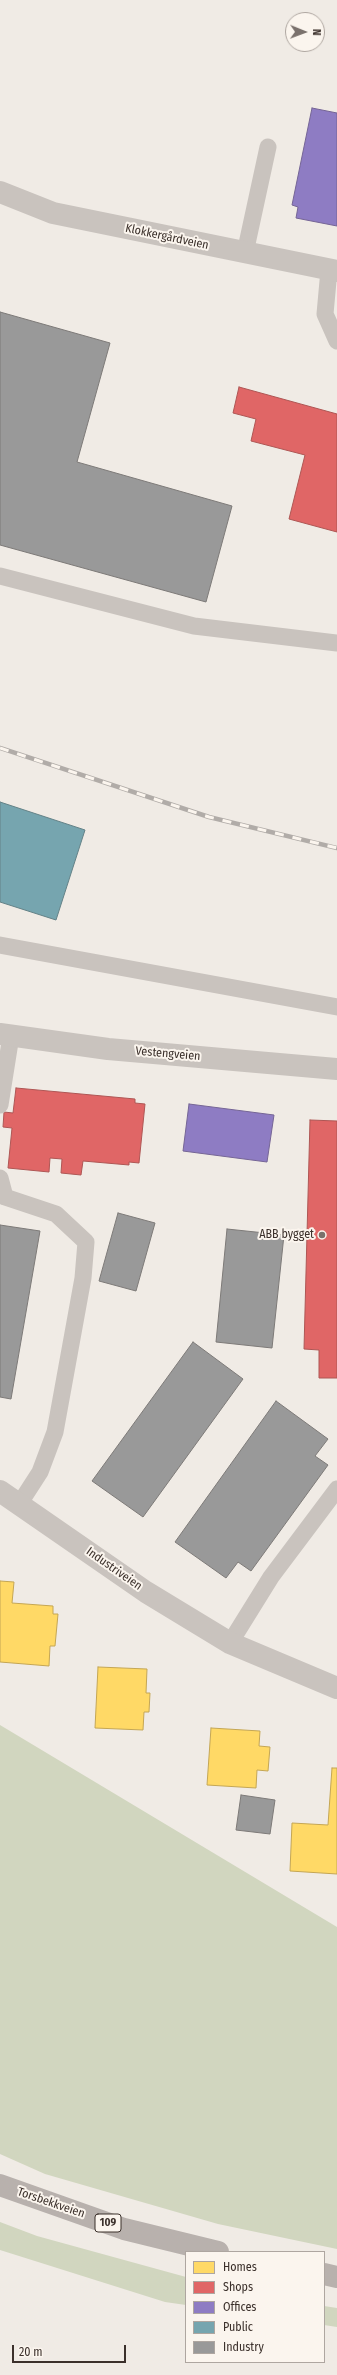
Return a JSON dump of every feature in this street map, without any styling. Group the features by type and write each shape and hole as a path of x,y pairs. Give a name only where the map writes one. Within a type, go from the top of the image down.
{"main road":[{"name":"Torsbekkveien","path":"0,2185 124,2229 214,2251"},
{"path":"325,2274 337,2277"}],"street":[{"name":"Klokkergårdveien","path":"0,192 53,213 333,270"},
{"name":"Vestengveien","path":"6,1035 108,1049 337,1069"},
{"name":"Industriveien","path":"0,1492 20,1504 146,1592 230,1643 337,1688"}],"lane":[{"path":"245,253 268,147"},
{"path":"333,270 325,314 337,341"},
{"path":"0,576 194,626 337,643"},
{"path":"0,945 337,1007"},
{"path":"0,1105 6,1035"},
{"path":"0,1178 5,1197 56,1214 86,1242 83,1278 55,1432 40,1472 20,1504"},
{"path":"230,1643 271,1577 337,1489"}],"green space":[{"path":"0,1725 337,1927 337,2249 218,2224 45,2174 0,2154"},
{"path":"0,2222 37,2236 185,2277 185,2305 165,2302 0,2250"},
{"path":"325,2306 337,2308 337,2327 325,2325"}],"building: Homes":[{"path":"0,1581 14,1582 12,1603 53,1606 53,1614 58,1614 55,1646 50,1646 49,1666 0,1662"},
{"path":"98,1667 147,1669 146,1693 150,1693 149,1712 144,1712 143,1730 95,1728"},
{"path":"211,1728 260,1731 259,1746 270,1747 268,1771 257,1770 256,1788 207,1785"},
{"path":"332,1768 337,1768 337,1874 290,1871 292,1823 328,1825"}],"building: Shops":[{"path":"239,387 337,414 337,532 289,519 305,455 251,441 256,419 233,413"},
{"path":"16,1088 135,1099 135,1103 145,1104 139,1163 129,1162 129,1165 83,1161 81,1175 61,1173 62,1159 50,1158 49,1172 8,1168 12,1128 3,1127 4,1112 13,1113"},
{"name":"ABB bygget","path":"310,1120 337,1121 337,1378 319,1378 319,1350 304,1349"}],"building: Offices":[{"path":"312,108 337,113 337,226 296,218 298,207 292,205"},
{"path":"189,1104 274,1115 267,1162 183,1151"}],"building: Public":[{"path":"0,802 85,830 56,920 0,902"}],"building: Industry":[{"path":"0,312 110,343 77,462 232,506 206,602 0,545"},
{"path":"118,1213 155,1223 136,1291 99,1281"},
{"path":"0,1225 40,1231 11,1399 0,1397"},
{"path":"227,1229 284,1235 272,1348 216,1342"},
{"path":"193,1342 243,1379 143,1517 92,1481"},
{"path":"276,1401 328,1439 315,1456 328,1465 251,1571 238,1562 226,1578 175,1542"},
{"path":"241,1795 275,1800 270,1834 236,1830"}],"railway":[{"path":"0,748 209,817 337,848"}],"place":[{"name":"ABB bygget","path":"322,1235"}]}
